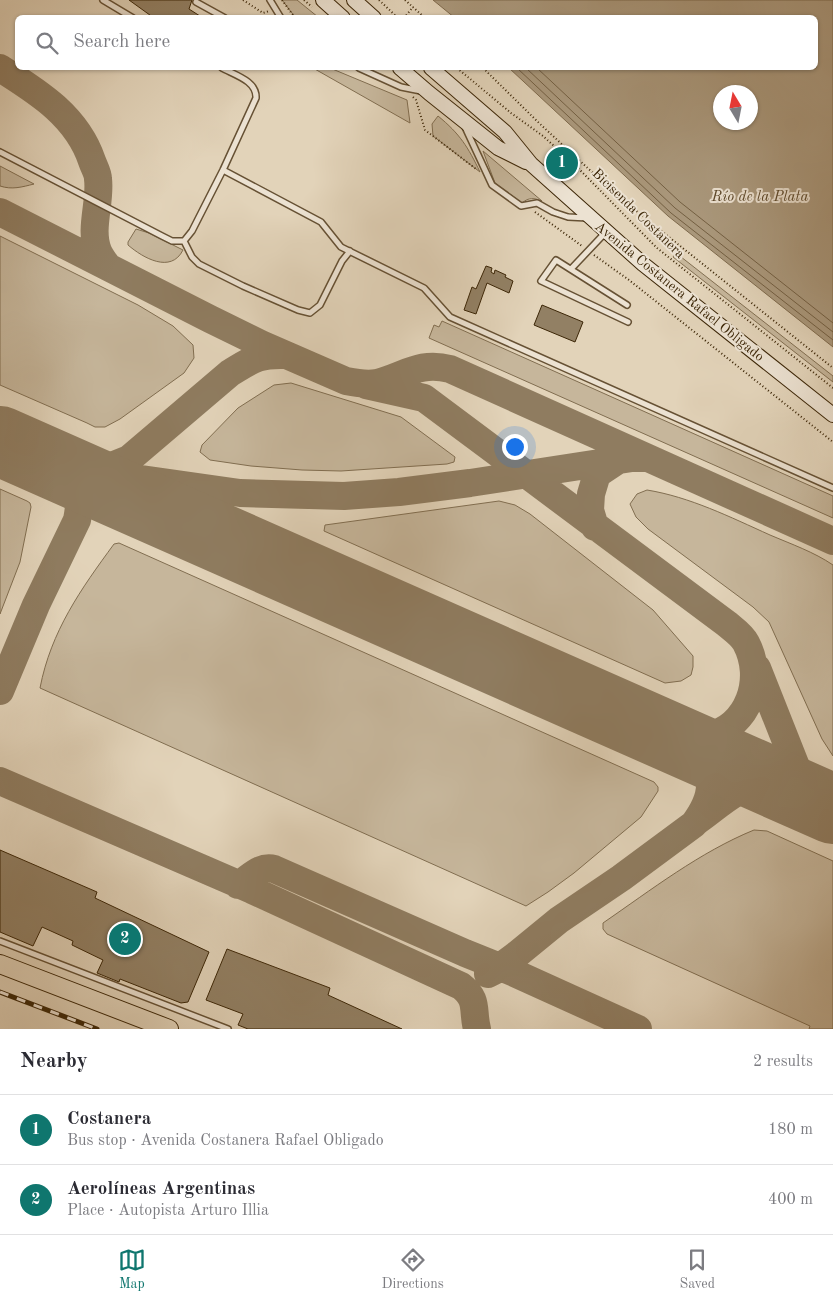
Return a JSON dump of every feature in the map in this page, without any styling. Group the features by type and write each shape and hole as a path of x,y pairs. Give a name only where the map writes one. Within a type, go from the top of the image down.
{"highway":[{"path":"0,964 169,1029"}],"main road":[{"path":"323,0 340,15"},
{"path":"354,0 371,15"},
{"name":"Avenida Costanera Rafael Obligado","path":"402,70 498,148 531,164"},
{"name":"Avenida Costanera Rafael Obligado","path":"433,70 505,132 531,164 644,264 833,415"}],"lane":[{"path":"103,0 128,15"},
{"path":"270,0 279,15"},
{"path":"196,2 220,15"},
{"path":"184,241 192,231 223,170 256,98 256,92 251,84 226,70"},
{"path":"363,70 401,87 429,93"},
{"path":"461,119 494,187 518,204 527,206 537,203 553,212 568,217 591,217"},
{"path":"0,152 162,236 172,240 184,241"},
{"path":"223,170 321,222 341,247 424,288 450,317 833,488"},
{"path":"571,269 606,231"},
{"path":"184,241 192,258 199,264 298,310 310,312 320,305 342,261 350,251"},
{"path":"627,305 556,260 541,281 628,322"},
{"path":"0,941 228,1029"}],"path":[{"path":"243,0 263,13 276,9"},
{"path":"282,0 293,15"},
{"path":"379,0 395,15"},
{"path":"405,0 422,15"},
{"path":"406,15 413,7"},
{"name":"Bicisenda Costanera","path":"459,70 511,113 543,136 575,165 657,248 833,388"},
{"path":"485,70 620,198 833,368"},
{"path":"401,87 416,100 425,130 490,180"},
{"path":"527,206 629,280 833,442"}],"shaded area":[{"path":"282,0 297,0 316,15 293,15"},
{"path":"317,70 335,70 407,100 410,123"},
{"path":"438,116 463,141 480,172 433,136 432,124"},
{"path":"483,151 542,201 532,199 522,203 495,183"},
{"path":"0,166 34,184 13,188 0,186"},
{"path":"136,229 149,233 183,250 178,257 171,261 164,262 149,259 128,245"},
{"path":"0,236 138,305 173,326 193,345 194,358 184,373 120,419 105,427 95,427 0,385"},
{"path":"676,253 833,376 833,382 673,257"},
{"path":"442,321 833,496 833,518 429,338 434,325 439,327"},
{"path":"291,383 401,417 455,457 454,462 341,471 302,470 251,466 210,460 200,452 202,445 238,408 274,385"},
{"path":"0,489 27,501 31,507 20,562 0,614"},
{"path":"647,490 679,497 710,508 810,552 833,565 833,756 822,739 769,622 753,607 648,529 636,517 630,504 637,494"},
{"path":"499,501 515,505 530,514 653,610 693,656 691,675 681,681 665,683 324,531 325,525"},
{"path":"119,543 654,782 658,787 658,791 641,817 574,873 526,906 40,688 52,648 69,612 90,577 114,544"},
{"path":"754,830 767,831 833,861 833,1029 809,1029 810,1026 607,934 603,929 603,923 676,872 714,849"}],"water":[{"name":"Río de la Plata","path":"433,0 833,0 833,347 668,216 511,70 818,70 818,15 451,15"}],"building":[{"path":"129,0 192,0 189,9 198,15 150,15"},
{"path":"486,266 492,268 491,272 494,274 495,270 513,281 509,293 487,283 476,314 464,310 472,287 476,289"},
{"path":"542,305 583,322 575,342 534,325"},
{"path":"0,850 97,892 95,898 209,952 188,1002 181,1003 120,979 119,982 97,973 103,960 72,945 73,941 42,927 33,946 0,932"},
{"path":"227,949 330,988 328,995 402,1029 248,1029 238,1025 243,1014 206,1000"}],"taxiway":[{"path":"0,68 28,86 55,107 77,131 85,145 98,177 95,225 96,243 99,253 108,267"},
{"path":"0,212 261,344 346,381 373,384 421,368 439,367 450,369 833,541"},
{"path":"95,470 129,459 230,373 256,358 269,355 286,355"},
{"path":"366,385 424,398 738,633 746,643 752,657 754,671 750,699 743,712 722,731 708,736 695,738 658,732"},
{"path":"85,471 240,493 344,496 399,492 632,458 645,458"},
{"path":"595,527 590,510 591,494 597,474 618,460"},
{"path":"0,691 36,605 77,520 79,501 76,488 54,466"},
{"path":"757,668 801,779 811,795 829,807"},
{"path":"488,974 515,956 559,920 621,878 694,824 706,803 710,784 705,765 690,746"},
{"path":"0,781 252,890 461,986 467,991 473,1001 477,1029"},
{"path":"697,821 729,797 747,787 765,784 788,789"},
{"path":"238,885 260,870 274,869 510,971 638,1029"}],"runway":[{"path":"0,441 833,809"}],"railway":[{"path":"0,992 97,1029"}],"place":[{"name":"Costanera","path":"562,163"},
{"name":"Aerolíneas Argentinas","path":"125,939"}]}
